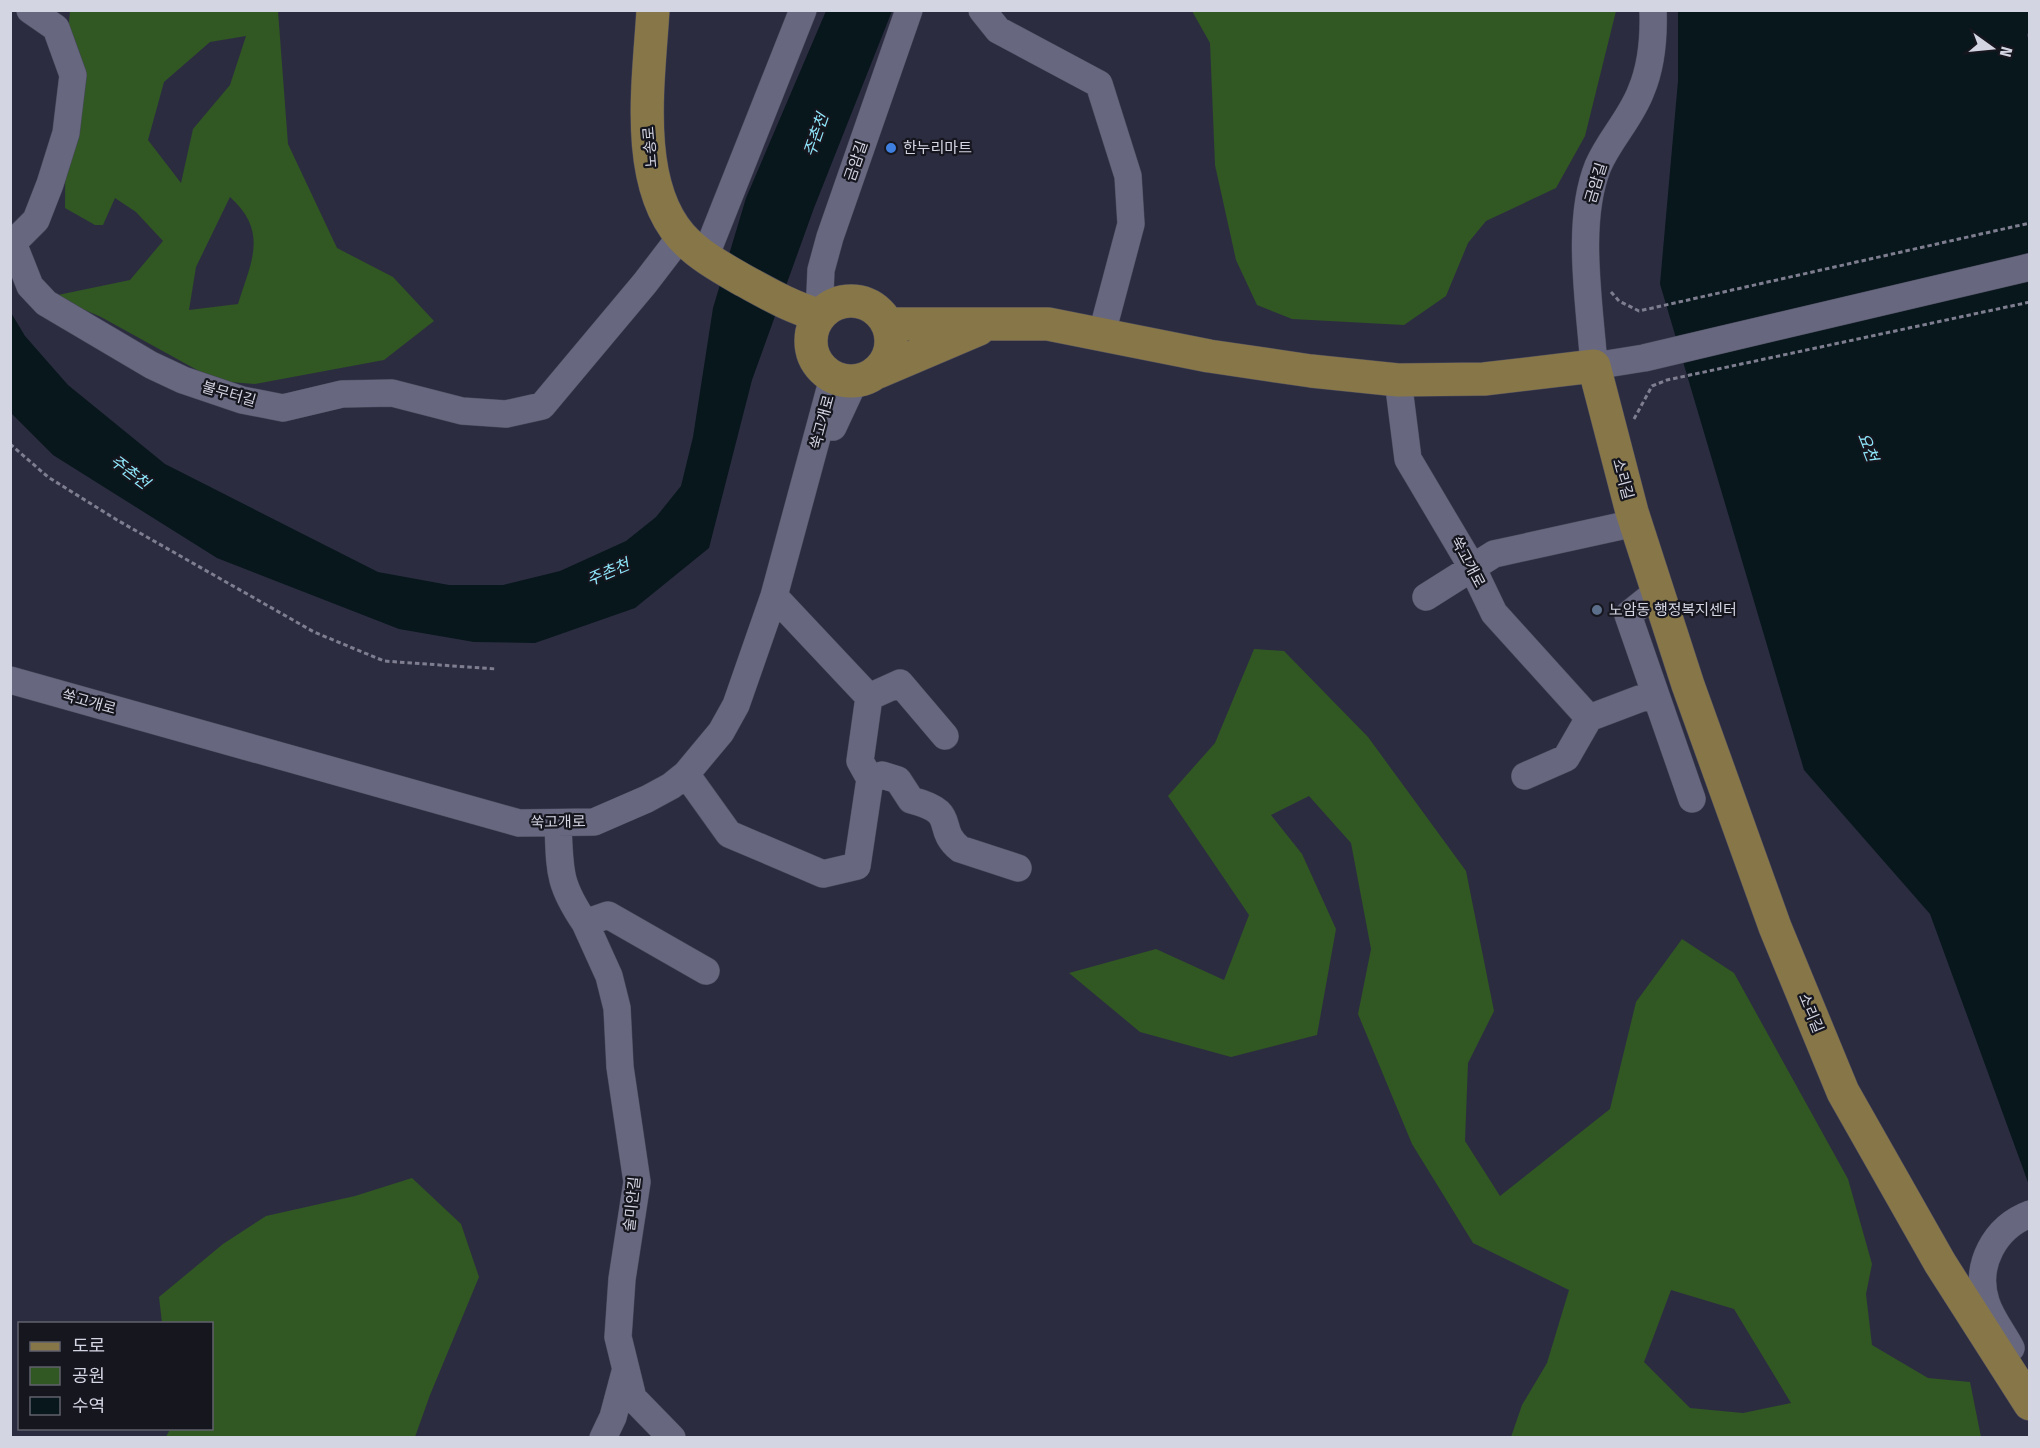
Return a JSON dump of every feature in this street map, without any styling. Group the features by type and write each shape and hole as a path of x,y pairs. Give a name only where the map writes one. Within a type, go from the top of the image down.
{"main road":[{"name":"노송로","path":"653,10 647,126 653,182 699,252"},
{"path":"699,252 806,311 812,327 812,354 819,367 855,377 995,323"},
{"path":"806,311 843,301 857,301 869,305 887,324 891,336 891,349 886,361 855,377"},
{"path":"887,324 1048,324 1209,356 1311,371 1398,380 1484,379 1594,366"},
{"name":"소리길","path":"1594,366 1635,523 1688,685 1775,927 1843,1092 1940,1263 2030,1404"}],"street":[{"name":"불무터길","path":"30,10 56,28 73,75 66,133 51,184 36,220 12,243 30,286 46,303 151,365 183,380 242,400 283,408 342,394 392,393 462,411 506,414 542,406 645,283 699,252 803,10"},
{"name":"금암길","path":"806,311 909,10"},
{"path":"982,10 998,30 1099,84 1128,176 1131,224 1102,333"},
{"name":"금암길","path":"1594,366 1586,219 1598,166 1641,92 1649,68 1654,37 1653,10"},
{"path":"1594,366 1644,358 2030,267"},
{"name":"쑥고개로","path":"10,680 519,823 594,822 647,800 671,786 686,774 721,732 736,705 774,596 804,488 855,377"},
{"name":"쑥고개로","path":"1398,380 1408,459 1472,567 1494,613 1589,718"},
{"path":"1426,597 1494,554 1635,523"},
{"path":"1658,591 1628,615 1692,799"},
{"path":"774,596 869,696"},
{"path":"869,696 900,683 945,736"},
{"path":"1525,776 1566,758 1589,718 1655,693"},
{"path":"686,774 729,834 823,874 857,866 870,779 860,760 869,696"},
{"path":"870,779 882,775 898,780 911,800 933,806 942,814 953,843 960,849 1018,868"},
{"name":"술미안길","path":"558,824 560,871 567,896 585,923 609,976 617,1008 620,1067 637,1182 622,1279 618,1337 633,1398 660,1429 672,1437"},
{"path":"585,923 608,915 706,971"},
{"path":"2030,1214 2010,1223 1994,1240 1986,1259 1983,1281 1986,1304 2030,1383"},
{"path":"603,1437 613,1417 625,1372"}],"path":[{"path":"1588,270 1619,301 1639,311 2030,223"},
{"path":"1616,452 1652,386 1667,380 2030,302"},
{"path":"10,444 48,477 87,502 314,632 384,661 496,669"}],"green space":[{"path":"70,11 278,11 288,144 337,248 393,277 434,321 384,360 255,384 217,381 101,317 53,296 130,280 163,241 136,212 115,198 103,225 95,225 65,208 66,54","holes":["246,36 230,85 193,129 181,183 148,140 164,82 210,42","230,197 250,223 254,248 238,304 189,310 196,267"]},
{"path":"1192,11 1616,11 1585,136 1556,188 1486,221 1468,243 1446,296 1404,325 1292,319 1257,305 1236,260 1215,165 1210,43"},
{"path":"1254,649 1284,651 1368,737 1466,871 1494,1011 1468,1063 1465,1141 1500,1196 1610,1109 1636,1002 1682,939 1734,973 1848,1179 1872,1264 1866,1294 1872,1345 1928,1378 1970,1382 1981,1437 1511,1437 1522,1405 1547,1363 1569,1290 1473,1243 1412,1144 1358,1014 1371,949 1351,843 1309,796 1271,815 1302,854 1336,929 1317,1035 1231,1057 1140,1032 1069,973 1156,949 1224,980 1249,915 1168,796 1215,743","holes":["1671,1290 1734,1309 1791,1403 1743,1413 1690,1408 1644,1362"]},
{"path":"412,1178 461,1224 479,1277 415,1437 166,1437 170,1430 213,1430 213,1322 162,1322 159,1297 223,1244 266,1216 355,1196"}],"water":[{"name":"주촌천","path":"826,11 892,11 814,208 752,380 709,548 635,608 535,643 474,642 399,629 217,558 53,455 11,413 10,311 25,336 68,385 165,464 378,572 449,585 503,585 560,571 626,541 656,517 681,486 693,437 713,308 746,198"},
{"name":"요천","path":"1678,11 2029,11 2027,35 2030,44 2029,1185 1930,914 1804,770 1660,284 1678,81"}],"place":[{"name":"한누리마트","path":"891,148"},
{"name":"노암동 행정복지센터","path":"1597,610"}]}
